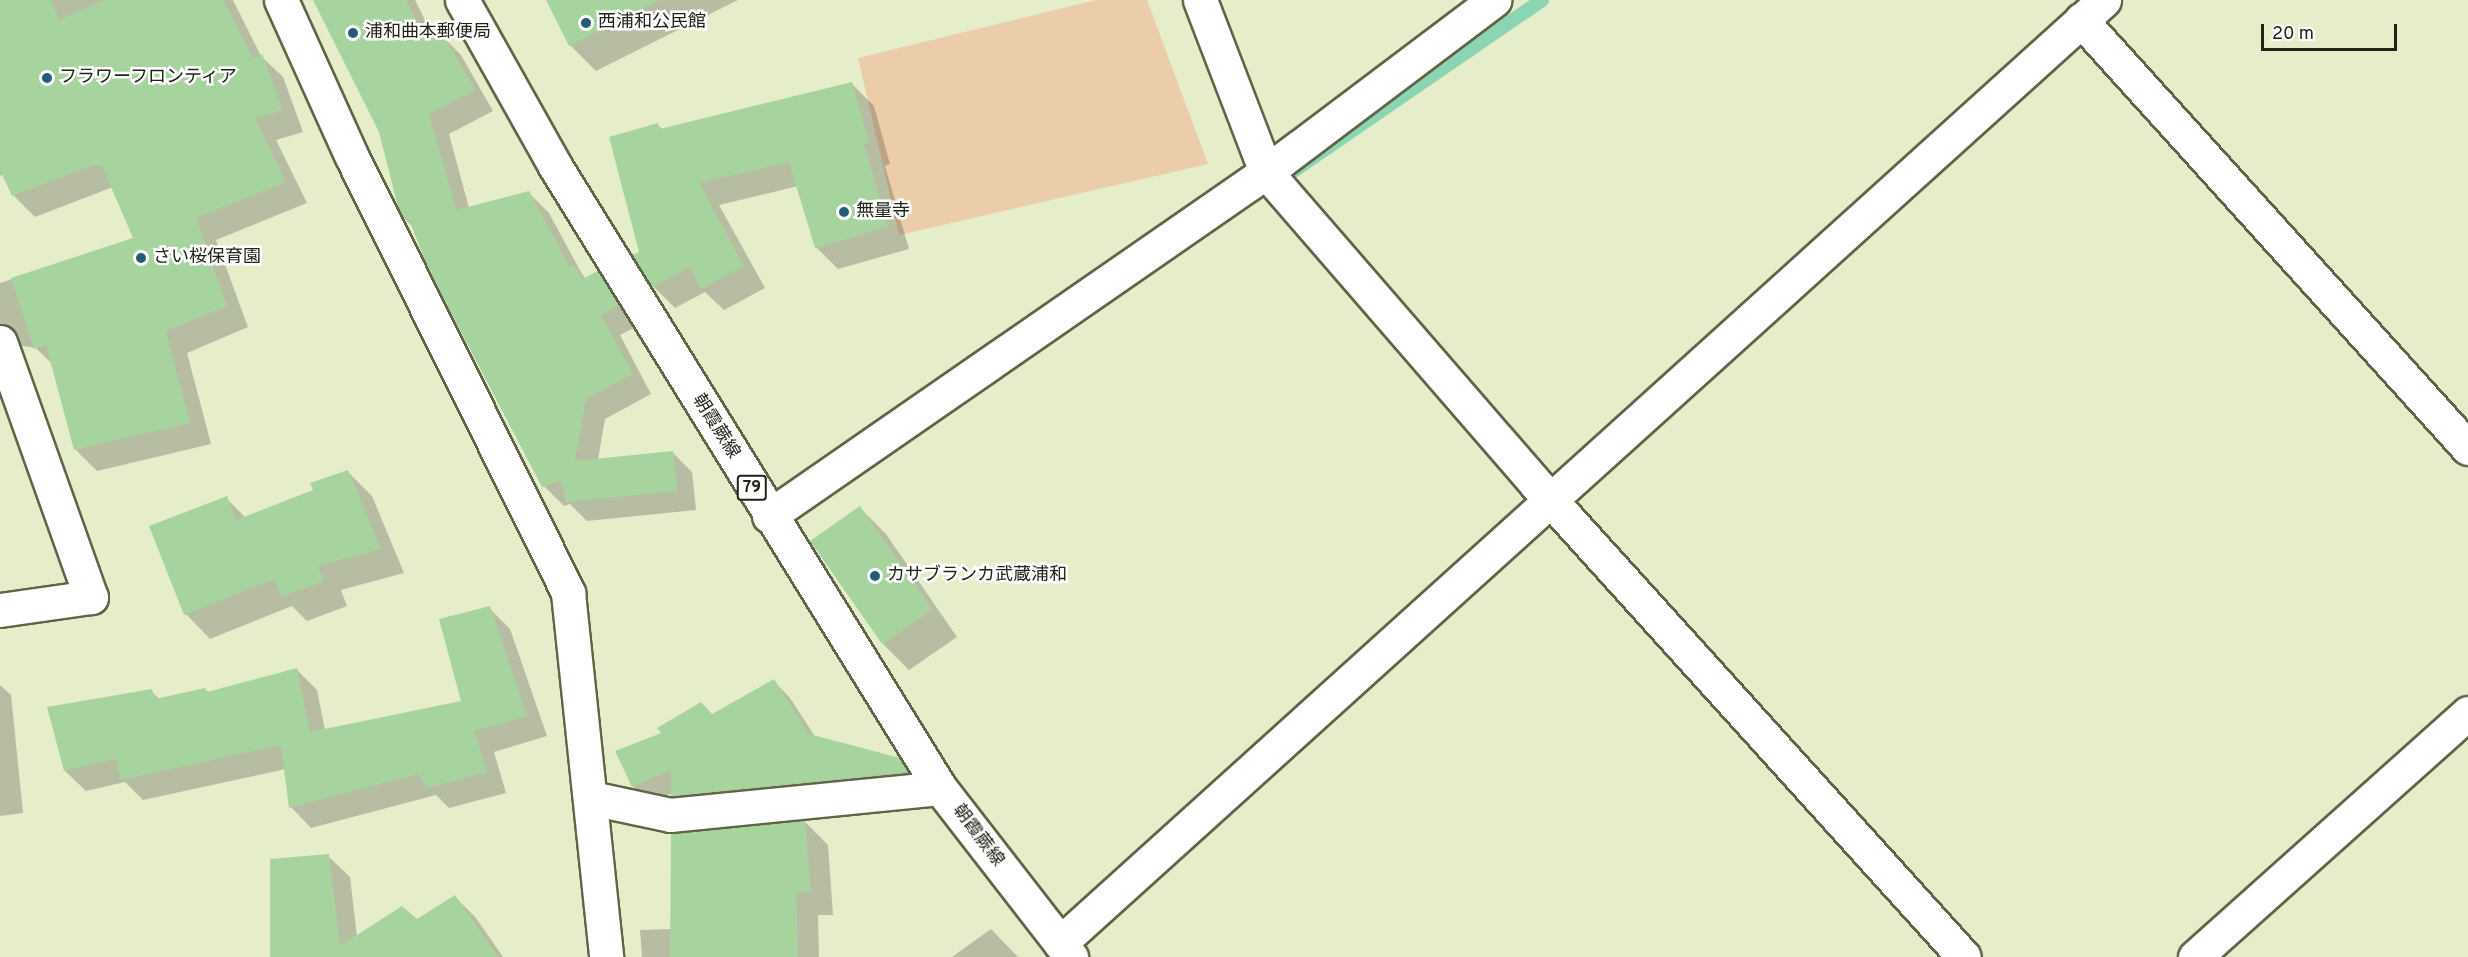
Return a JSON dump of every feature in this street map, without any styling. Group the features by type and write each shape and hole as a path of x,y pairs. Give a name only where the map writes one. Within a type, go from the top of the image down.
{"street":[{"path":"281,0 351,155 568,592 606,957"},
{"name":"朝霞蕨線","path":"462,0 555,166 769,516 940,788 1066,950"},
{"path":"1200,0 1266,172 1550,499 1965,957"},
{"path":"769,516 1266,172 1494,0"},
{"path":"1066,950 1550,499 2093,10 2468,448"},
{"path":"0,342 91,597 0,610"},
{"path":"2196,957 2468,713"},
{"path":"591,798 670,815 940,788"}],"shaded area":[{"path":"1096,0 1147,0 1208,164 899,235 858,58"}],"building":[{"path":"0,0 51,0 59,20 104,0 223,0 253,58 262,54 283,110 255,118 286,182 196,218 227,306 166,331 190,423 74,450 46,345 34,349 11,278 133,238 102,166 93,165 12,196 0,170"},
{"path":"313,0 406,0 426,41 442,33 475,90 429,114 456,210 529,191 569,266 574,265 582,279 598,271 619,305 601,315 633,374 586,399 575,461 673,451 677,491 566,502 561,481 542,487 429,271 409,219 404,220 398,207 379,132"},
{"name":"西浦和公民館","path":"546,0 660,0 569,46"},
{"path":"852,82 869,143 864,144 888,227 815,248 789,162 699,183 744,266 701,289 690,267 652,287 632,255 639,252 609,137 658,123 660,129"},
{"path":"348,470 381,549 318,566 324,581 281,597 274,579 184,615 149,526 227,496 236,520 313,490 310,483"},
{"name":"カサブランカ武蔵浦和","path":"860,506 932,609 882,644 810,541"},
{"path":"490,606 527,716 474,731 487,772 427,788 418,774 289,808 281,745 121,780 116,759 64,771 47,707 152,689 155,699 205,688 207,692 297,668 310,732 461,701 439,619"},
{"path":"774,679 809,734 900,758 908,772 671,796 671,770 632,787 615,751 661,733 657,728 701,702 712,714"},
{"path":"805,820 811,892 796,893 798,957 670,957 671,834"},
{"path":"329,854 340,946 402,906 417,919 455,895 498,957 270,957 270,859"}],"waterway":[{"path":"1289,174 1542,0"}],"place":[{"name":"西浦和公民館","path":"586,23"},
{"name":"浦和曲本郵便局","path":"353,33"},
{"name":"フラワーフロンティア","path":"47,78"},
{"name":"無量寺","path":"844,212"},
{"name":"さい桜保育園","path":"141,258"},
{"name":"カサブランカ武蔵浦和","path":"875,576"}]}
